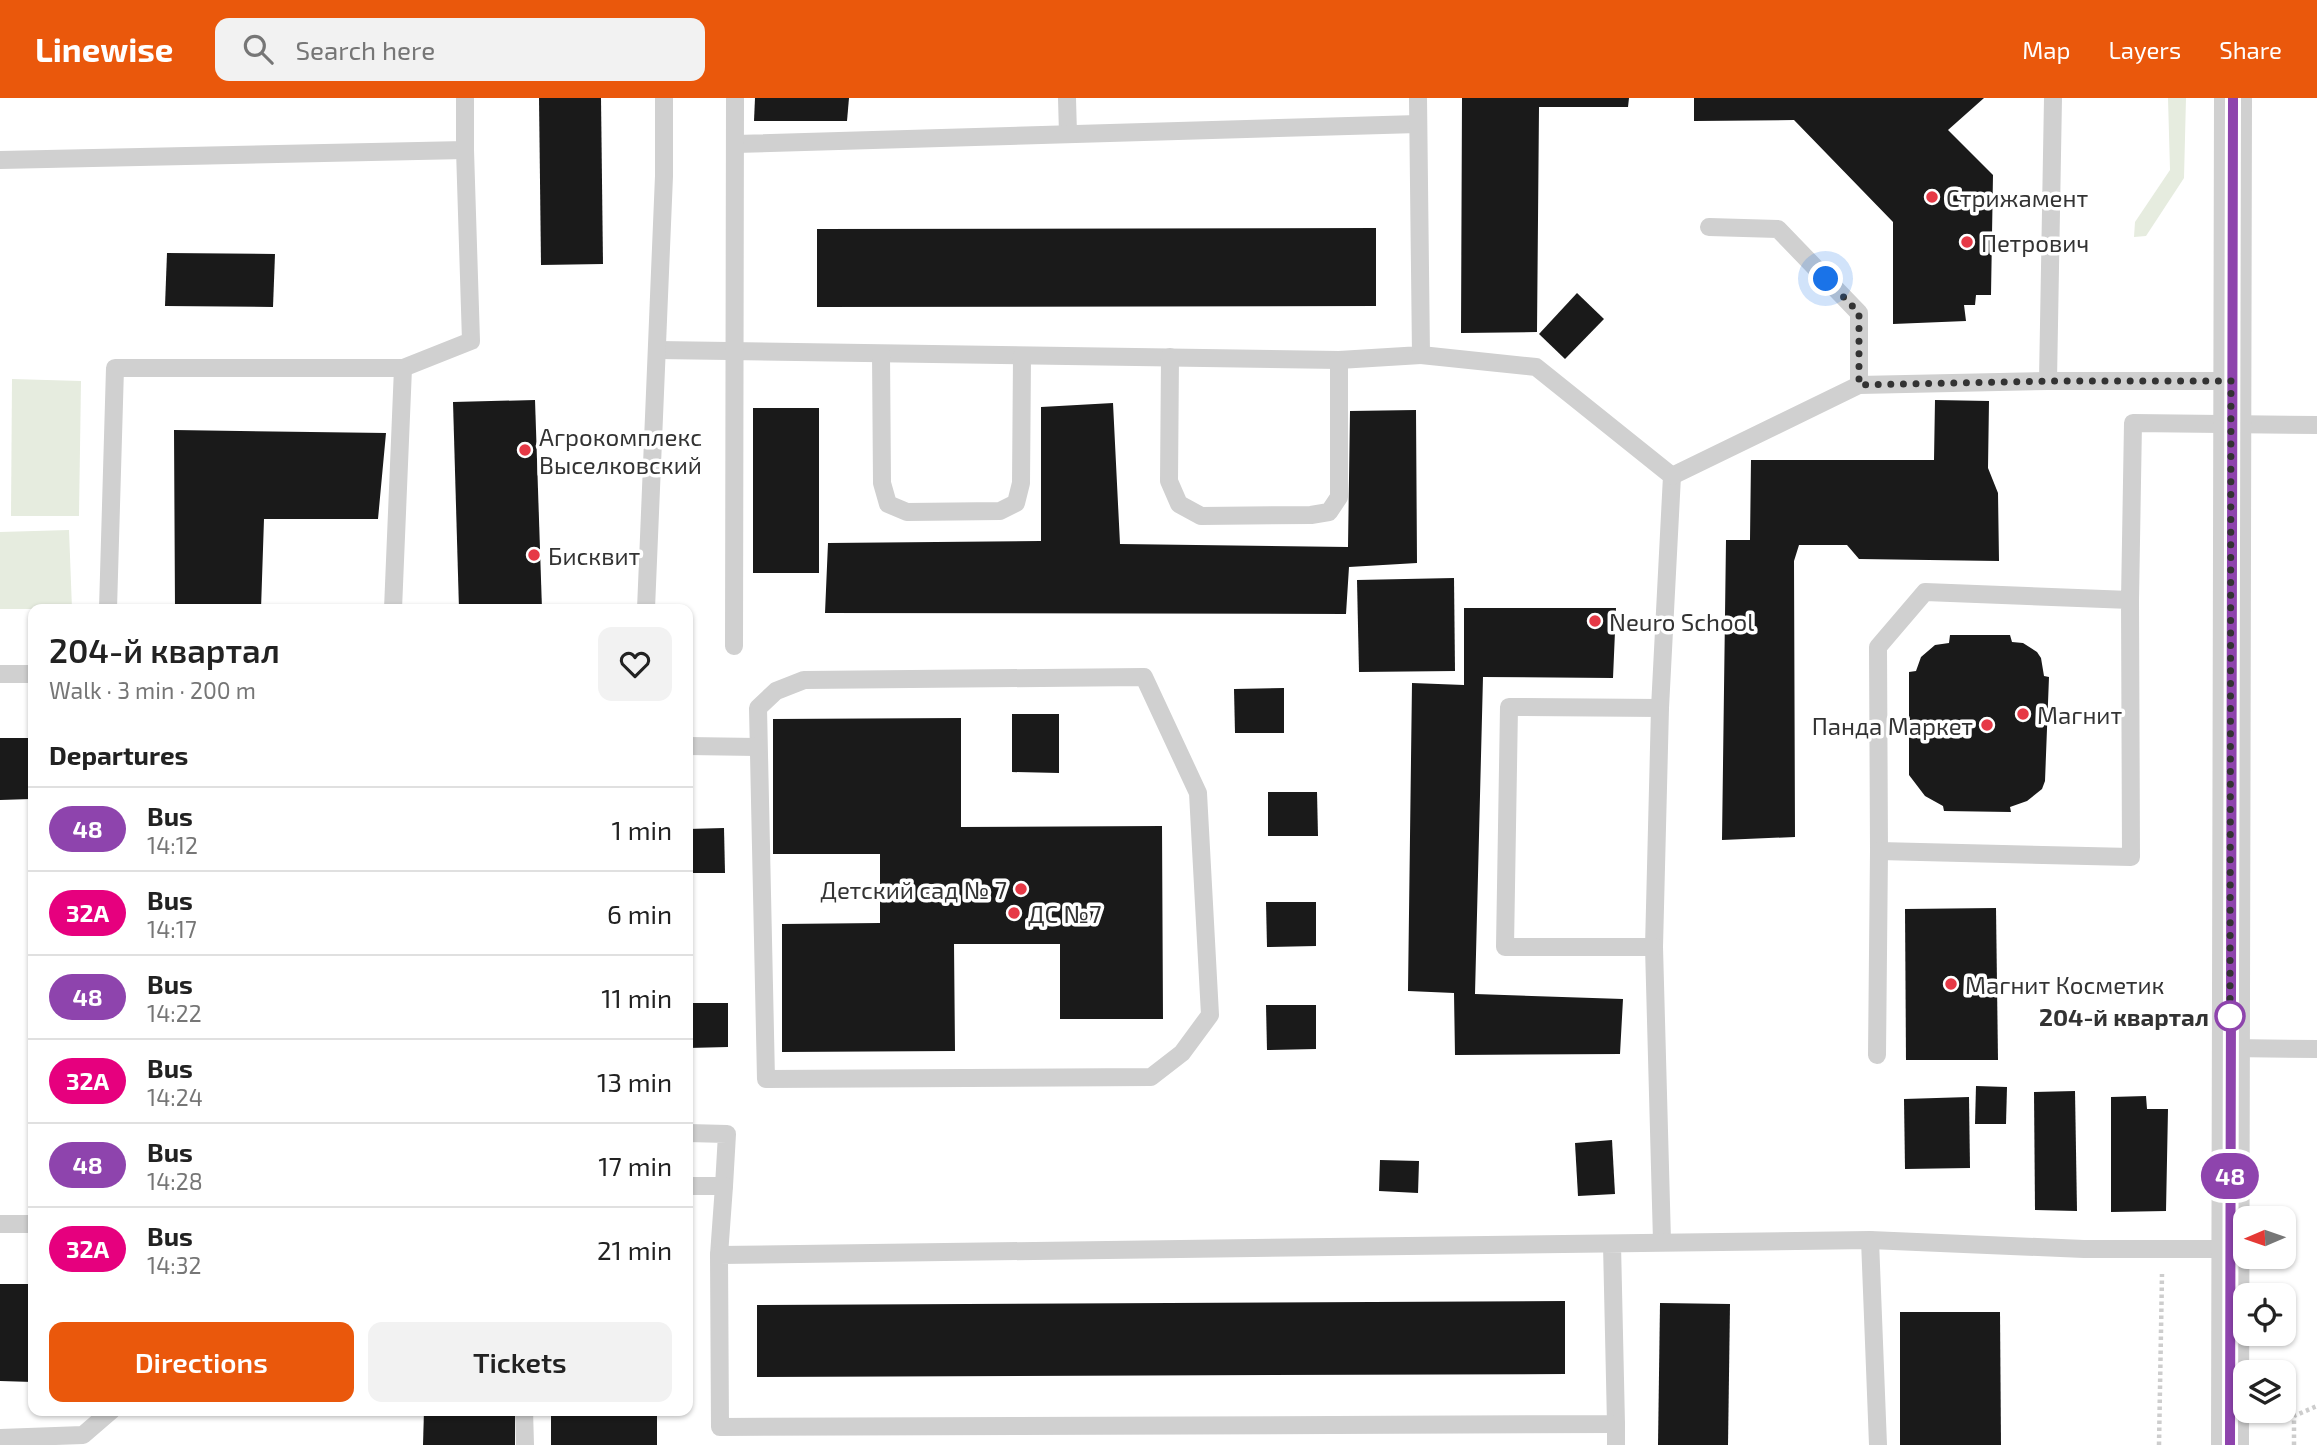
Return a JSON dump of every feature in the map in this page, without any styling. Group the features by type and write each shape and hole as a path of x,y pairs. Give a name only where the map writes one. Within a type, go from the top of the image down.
{"street":[{"path":"2230,1445 2233,98"}],"lane":[{"path":"108,604 115,368 403,368 471,341 465,98"},
{"path":"646,604 664,177 664,98"},
{"path":"734,646 735,98"},
{"path":"1067,98 1068,134"},
{"path":"1418,98 1421,355"},
{"path":"2048,381 2053,98"},
{"path":"735,144 1418,124"},
{"path":"0,160 465,150"},
{"path":"1709,227 1778,229 1859,313 1859,385"},
{"path":"657,350 1339,360 1421,355 1536,367 1672,476"},
{"path":"881,354 881,483 888,504 907,512 1000,511 1016,503 1021,483 1022,357"},
{"path":"1170,357 1168,481 1179,504 1201,516 1311,515 1329,512 1339,497 1339,360"},
{"path":"393,604 403,368"},
{"path":"1672,476 1859,385 2231,381"},
{"path":"1879,851 2131,857 2130,600 2133,423 2317,425"},
{"path":"1662,1241 1654,947 1660,708 1672,476"},
{"path":"1877,1055 1878,647 1925,593 2130,600"},
{"path":"0,674 28,674"},
{"path":"1144,677 1198,793 1210,1016 1182,1053 1150,1076 766,1079 757,747 758,708 776,691 804,680 1144,677"},
{"path":"1654,947 1505,947 1508,707 1660,708"},
{"path":"693,746 757,747"},
{"path":"2230,1048 2317,1049"},
{"path":"693,1133 727,1134 719,1255 720,1427 759,1436 1615,1424"},
{"path":"693,1186 724,1186"},
{"path":"0,1224 28,1224"},
{"path":"1870,1240 1878,1445"},
{"path":"719,1255 1870,1240 2084,1249 2231,1249"},
{"path":"1612,1244 1616,1445"},
{"path":"0,1438 83,1435 105,1416"},
{"path":"524,1416 525,1445"}],"path":[{"path":"2159,1445 2163,1249"},
{"path":"2294,1445 2294,1416 2317,1406"}],"shaded area":[{"path":"2168,98 2186,98 2184,178 2146,236 2134,237 2135,222 2170,170"},
{"path":"12,379 81,381 79,516 11,516"},
{"path":"69,530 72,604 28,604 28,609 0,609 0,532"}],"building":[{"path":"539,98 601,98 603,264 541,265"},
{"path":"755,98 849,98 847,121 754,121"},
{"path":"1462,98 1629,98 1628,107 1539,107 1537,332 1461,333"},
{"path":"1694,98 1984,98 1948,130 1993,175 1991,295 1976,295 1975,305 1964,305 1966,321 1893,324 1893,222 1794,120 1694,121"},
{"path":"1376,228 1376,306 817,307 817,229"},
{"path":"167,253 275,254 273,307 165,306"},
{"path":"1577,293 1604,319 1565,359 1539,334"},
{"path":"535,400 542,604 459,604 453,402"},
{"path":"1935,400 1989,401 1988,468 1998,493 1999,561 1859,559 1847,545 1799,545 1794,561 1795,837 1722,840 1726,540 1750,540 1751,460 1934,460"},
{"path":"1113,403 1120,544 1348,547 1350,411 1416,410 1417,563 1349,567 1346,614 825,613 828,543 1041,541 1041,407"},
{"path":"753,408 819,408 819,573 753,573"},
{"path":"174,430 386,433 378,519 264,519 261,604 175,604"},
{"path":"1454,578 1455,671 1359,672 1357,580"},
{"path":"1464,608 1616,608 1613,678 1483,677 1475,994 1623,999 1620,1054 1455,1055 1454,993 1408,991 1412,683 1464,685"},
{"path":"1950,635 2010,635 2012,642 2023,643 2037,652 2041,658 2044,676 2049,677 2045,781 2042,789 2027,801 2010,807 2011,812 1944,811 1943,806 1925,796 1909,775 1909,672 1916,671 1921,657 1935,645 1949,643"},
{"path":"1284,688 1284,733 1235,733 1234,689"},
{"path":"1012,714 1059,714 1059,773 1012,772"},
{"name":"Детский сад № 7","path":"961,718 961,827 1162,826 1163,1019 1060,1019 1060,944 954,944 955,1051 782,1052 782,924 880,923 880,854 773,854 773,719"},
{"path":"0,738 28,738 28,799 0,800"},
{"path":"1268,792 1317,792 1318,836 1268,836"},
{"path":"724,828 725,873 693,873 693,829"},
{"path":"1266,902 1316,902 1316,946 1267,947"},
{"name":"Магнит Косметик","path":"1996,908 1998,1060 1906,1060 1905,909"},
{"path":"693,1003 728,1003 728,1047 693,1048"},
{"path":"1266,1005 1316,1005 1316,1049 1267,1050"},
{"path":"1976,1086 2007,1087 2006,1124 1975,1124"},
{"path":"2075,1091 2077,1211 2035,1210 2034,1092"},
{"path":"2146,1096 2147,1109 2168,1109 2166,1211 2111,1212 2111,1097"},
{"path":"1969,1097 1970,1168 1905,1169 1904,1099"},
{"path":"1612,1140 1615,1194 1578,1196 1575,1143"},
{"path":"1380,1160 1419,1161 1418,1193 1379,1191"},
{"path":"0,1284 28,1284 28,1382 0,1381"},
{"path":"1565,1301 1565,1374 757,1377 757,1305"},
{"path":"1660,1303 1730,1304 1728,1445 1658,1445"},
{"path":"1900,1312 2000,1312 2001,1445 1900,1445"},
{"path":"424,1416 515,1416 515,1445 423,1445"},
{"path":"551,1416 657,1416 657,1445 551,1445"}],"bus line":[{"name":"48","path":"2230,1445 2233,98"}],"place":[{"name":"Стрижамент","path":"1932,197"},
{"name":"Петрович","path":"1967,242"},
{"name":"Агрокомплекс Выселковский","path":"525,450"},
{"name":"Бисквит","path":"534,555"},
{"name":"Neuro School","path":"1595,621"},
{"name":"Магнит","path":"2023,714"},
{"name":"Панда Маркет","path":"1987,725"},
{"name":"Детский сад № 7","path":"1021,889"},
{"name":"ДС №7","path":"1014,913"},
{"name":"Магнит Косметик","path":"1951,984"},
{"name":"204-й квартал","path":"2230,1016"}],"route":[{"path":"1826,279 1859,313 1859,385 2231,381 2230,1020 2230,1016"}]}
